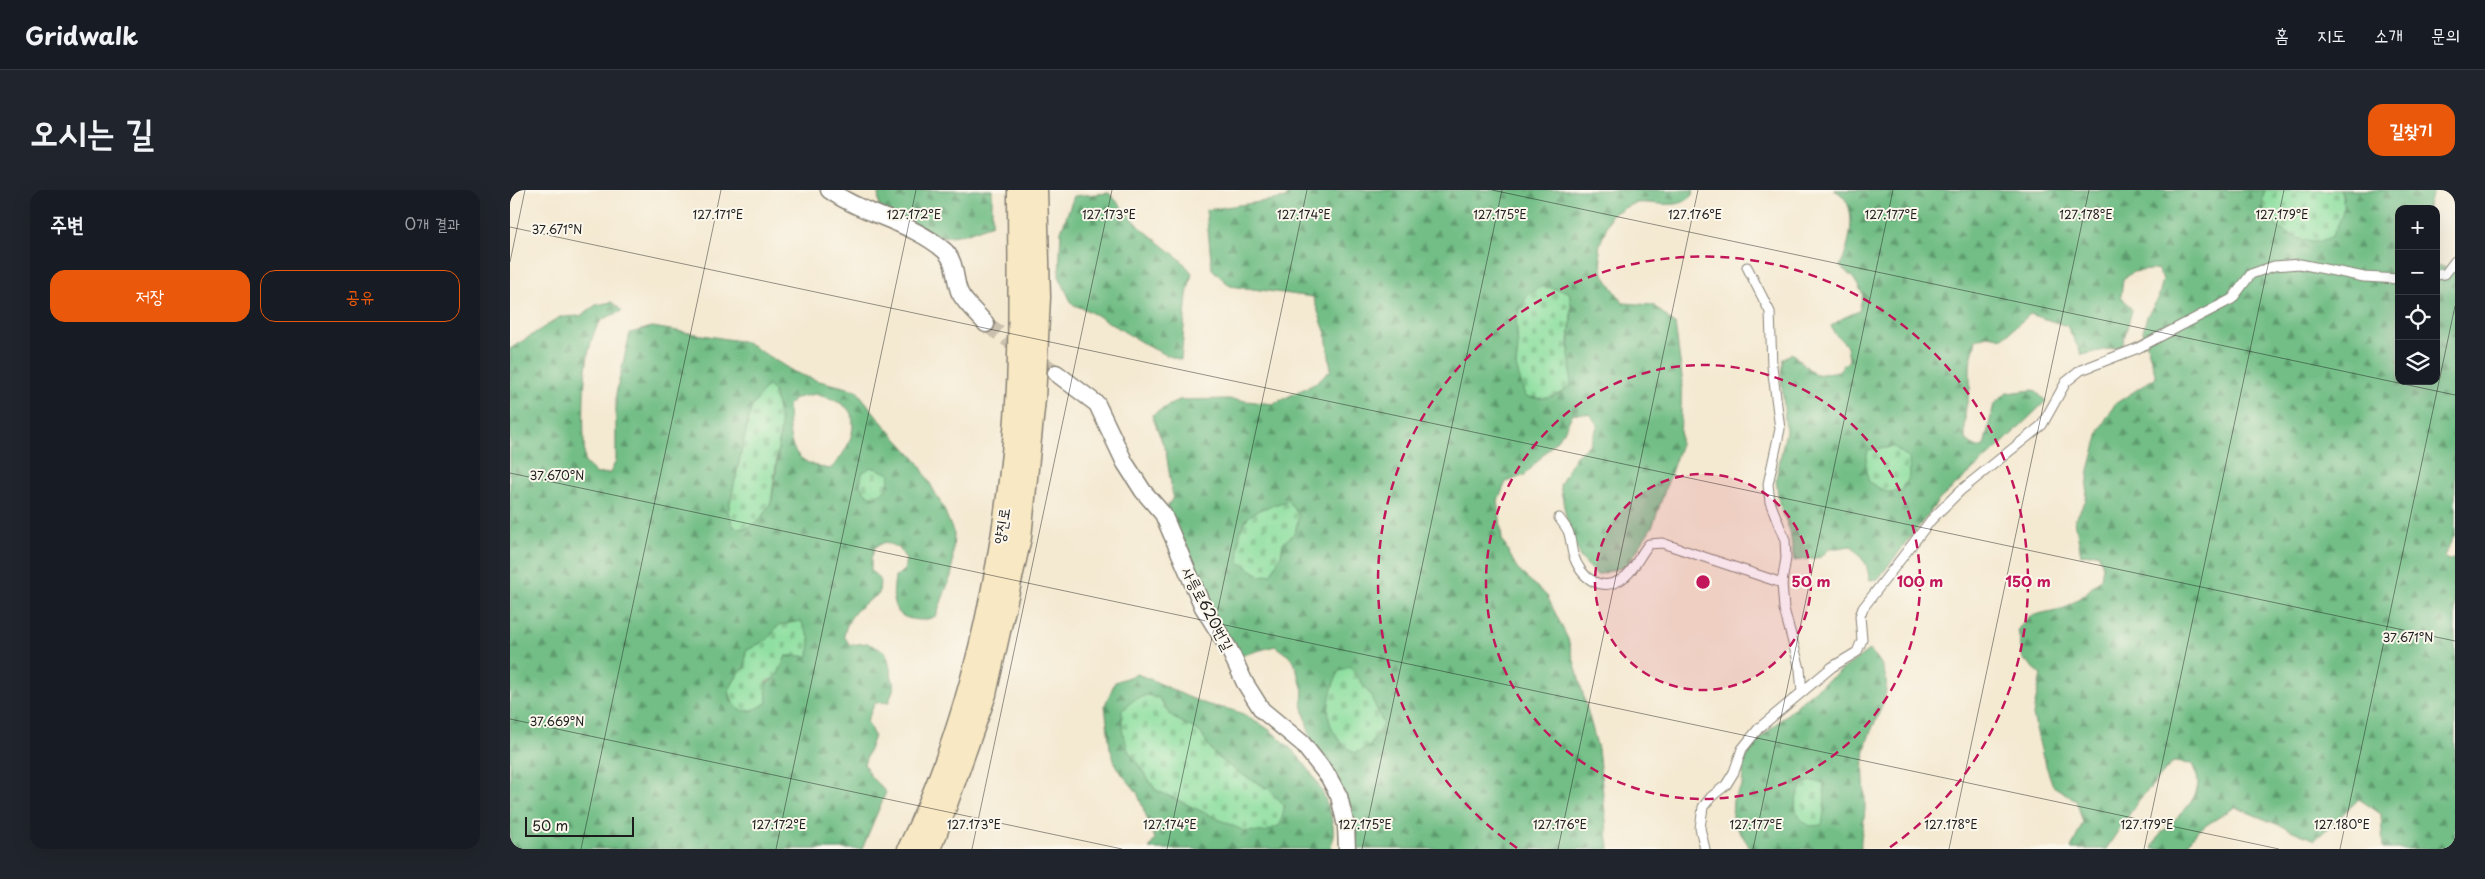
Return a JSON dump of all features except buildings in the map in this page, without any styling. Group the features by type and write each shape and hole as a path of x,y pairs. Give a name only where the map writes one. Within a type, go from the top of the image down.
{"main road":[{"name":"양진로","path":"909,849 939,777 962,710 981,641 995,572 1008,490 1018,387 1019,190"},
{"name":"양진로","path":"928,849 985,694 1020,537 1034,399 1039,297 1036,190"}],"street":[{"path":"829,190 867,211 923,236 946,252 954,264 959,292 986,324"},
{"name":"사릉로620번길","path":"1056,373 1097,404 1125,463 1143,491 1163,514 1203,607 1229,649 1245,683 1262,710 1302,743 1328,776 1339,796 1346,826 1347,849"}],"lane":[{"path":"2440,275 2445,274 2455,261"},
{"path":"1705,849 1700,828 1703,807 1711,797 1726,785 1734,772 1742,750 1759,728 1832,667 1857,652 1862,640 1860,616 1863,608 1931,520 1960,491 2042,425 2066,382 2081,370 2138,348 2232,299 2251,274 2274,266 2300,264 2364,276 2395,279"},
{"path":"1747,267 1770,312 1772,366 1780,429 1768,484 1770,502 1785,540 1786,558 1782,583 1784,609 1800,669 1802,692"},
{"path":"1559,518 1568,532 1573,555 1579,568 1590,581 1599,585 1613,583 1627,576 1649,544 1662,543 1782,583"}],"green space":[{"path":"878,190 992,190 992,224 965,234 942,237 879,207"},
{"path":"1290,190 1694,190 1690,197 1677,204 1637,203 1611,215 1599,247 1603,274 1623,303 1653,305 1675,324 1682,377 1680,446 1653,525 1627,566 1597,575 1580,557 1566,517 1560,485 1575,457 1590,444 1598,425 1589,414 1573,413 1563,433 1525,475 1506,482 1498,500 1502,540 1518,570 1547,596 1568,639 1598,749 1609,849 1348,849 1345,806 1311,741 1302,703 1303,690 1293,659 1275,646 1239,656 1201,597 1164,513 1173,497 1166,452 1152,415 1179,400 1228,399 1273,404 1314,384 1331,370 1326,334 1313,297 1230,286 1212,269 1206,210 1286,198","holes":["1572,305 1569,351 1516,366 1518,348 1516,319","1288,502 1299,515 1295,533 1283,543 1281,555 1238,545 1246,519"]},
{"path":"1834,190 2265,190 2263,196 2344,199 2340,190 2435,190 2428,205 2395,205 2395,385 2440,385 2440,266 2455,269 2455,534 2444,556 2448,560 2455,557 2455,849 2383,849 2381,814 2359,799 2315,840 2235,807 2197,831 2184,849 2152,849 2156,840 2185,809 2196,793 2198,781 2192,764 2173,762 2139,800 2106,849 2071,849 2083,822 2076,800 2053,786 2042,754 2033,715 2041,674 2023,659 2018,629 2030,616 2065,608 2085,594 2101,578 2103,566 2098,553 2081,555 2075,520 2086,500 2089,470 2100,429 2115,404 2156,377 2143,331 2147,316 2158,299 2163,279 2157,269 2133,272 2123,279 2121,296 2132,310 2122,346 2082,355 2067,326 2030,314 2003,338 1989,335 1976,340 1970,364 1970,389 1965,412 1965,439 1977,448 1984,446 1994,404 2007,393 2034,390 2046,401 1992,453 1940,499 1878,579 1870,580 1866,564 1852,546 1829,549 1821,557 1794,561 1790,531 1779,503 1776,479 1786,431 1781,374 1783,359 1792,353 1815,375 1837,372 1849,360 1847,346 1834,333 1831,326 1859,311 1863,294 1854,279 1840,266 1850,236 1851,225 1848,204"},
{"path":"2265,190 2340,190 2343,202 2342,214 2331,237 2312,242 2293,236 2275,225 2264,209"},
{"path":"1109,193 1140,227 1181,260 1192,273 1187,295 1181,360 1153,349 1100,317 1072,304 1059,276 1061,231 1074,196"},
{"path":"1542,286 1569,292 1571,307 1569,355 1571,381 1570,386 1554,396 1538,398 1525,396 1516,366 1518,348 1516,319 1527,296"},
{"path":"612,302 622,311 601,321 594,332 586,368 584,389 585,463 597,474 610,473 616,461 616,394 630,333 652,327 746,342 794,372 815,380 856,390 885,426 918,462 943,507 954,534 952,573 936,616 924,620 912,619 905,617 896,609 893,597 895,577 904,570 906,559 899,548 885,542 875,547 871,559 871,571 880,579 879,594 856,611 848,622 844,636 850,645 867,643 884,651 888,659 894,687 889,702 875,703 867,721 874,736 864,764 871,777 886,792 862,849 510,849 510,349 560,317 580,316 596,305","holes":["767,386 779,442 771,503 760,519 746,529 734,527 728,512 751,409","815,394 844,405 853,419 849,443 840,458 830,469 806,462 799,456 791,439 788,405 796,398","779,625 793,657 786,656 776,678 731,702 729,690 739,672 745,669 746,651 768,639"]},
{"path":"767,385 774,391 781,426 771,503 760,519 746,529 734,527 728,512 751,409"},
{"path":"1894,447 1909,458 1910,475 1902,491 1886,492 1869,482 1865,467 1868,450"},
{"path":"871,467 890,474 887,489 874,497 868,495 860,486 862,473"},
{"path":"1288,501 1299,515 1295,533 1283,543 1281,555 1271,574 1261,576 1239,562 1240,535 1243,526 1247,518 1263,508"},
{"path":"801,621 810,639 809,656 786,656 776,678 766,681 767,703 748,711 738,708 731,698 729,690 739,672 745,669 746,651 768,639 779,625"},
{"path":"1869,650 1876,656 1884,671 1886,687 1883,703 1867,742 1865,752 1865,810 1861,849 1751,849 1732,820 1733,800 1742,786 1744,759 1757,741 1811,693"},
{"path":"1350,666 1371,696 1383,724 1370,746 1355,753 1336,736 1331,727 1329,717 1330,696 1338,672"},
{"path":"1137,674 1203,703 1234,710 1259,723 1274,734 1301,760 1322,791 1329,808 1333,826 1331,849 1149,849 1155,839 1137,792 1117,768 1110,748 1105,705 1115,682","holes":["1159,698 1172,717 1200,732 1214,754 1236,772 1269,789 1211,815 1156,790 1128,750"]},
{"path":"1147,695 1159,698 1172,717 1200,732 1214,754 1237,772 1269,789 1285,806 1280,825 1265,832 1244,831 1156,790 1128,750 1122,729 1122,710 1134,700"},
{"path":"1813,781 1824,783 1825,808 1822,825 1809,826 1799,816 1795,807 1797,796 1803,783"}],"tunnel":[{"path":"986,324 1056,373"}]}
